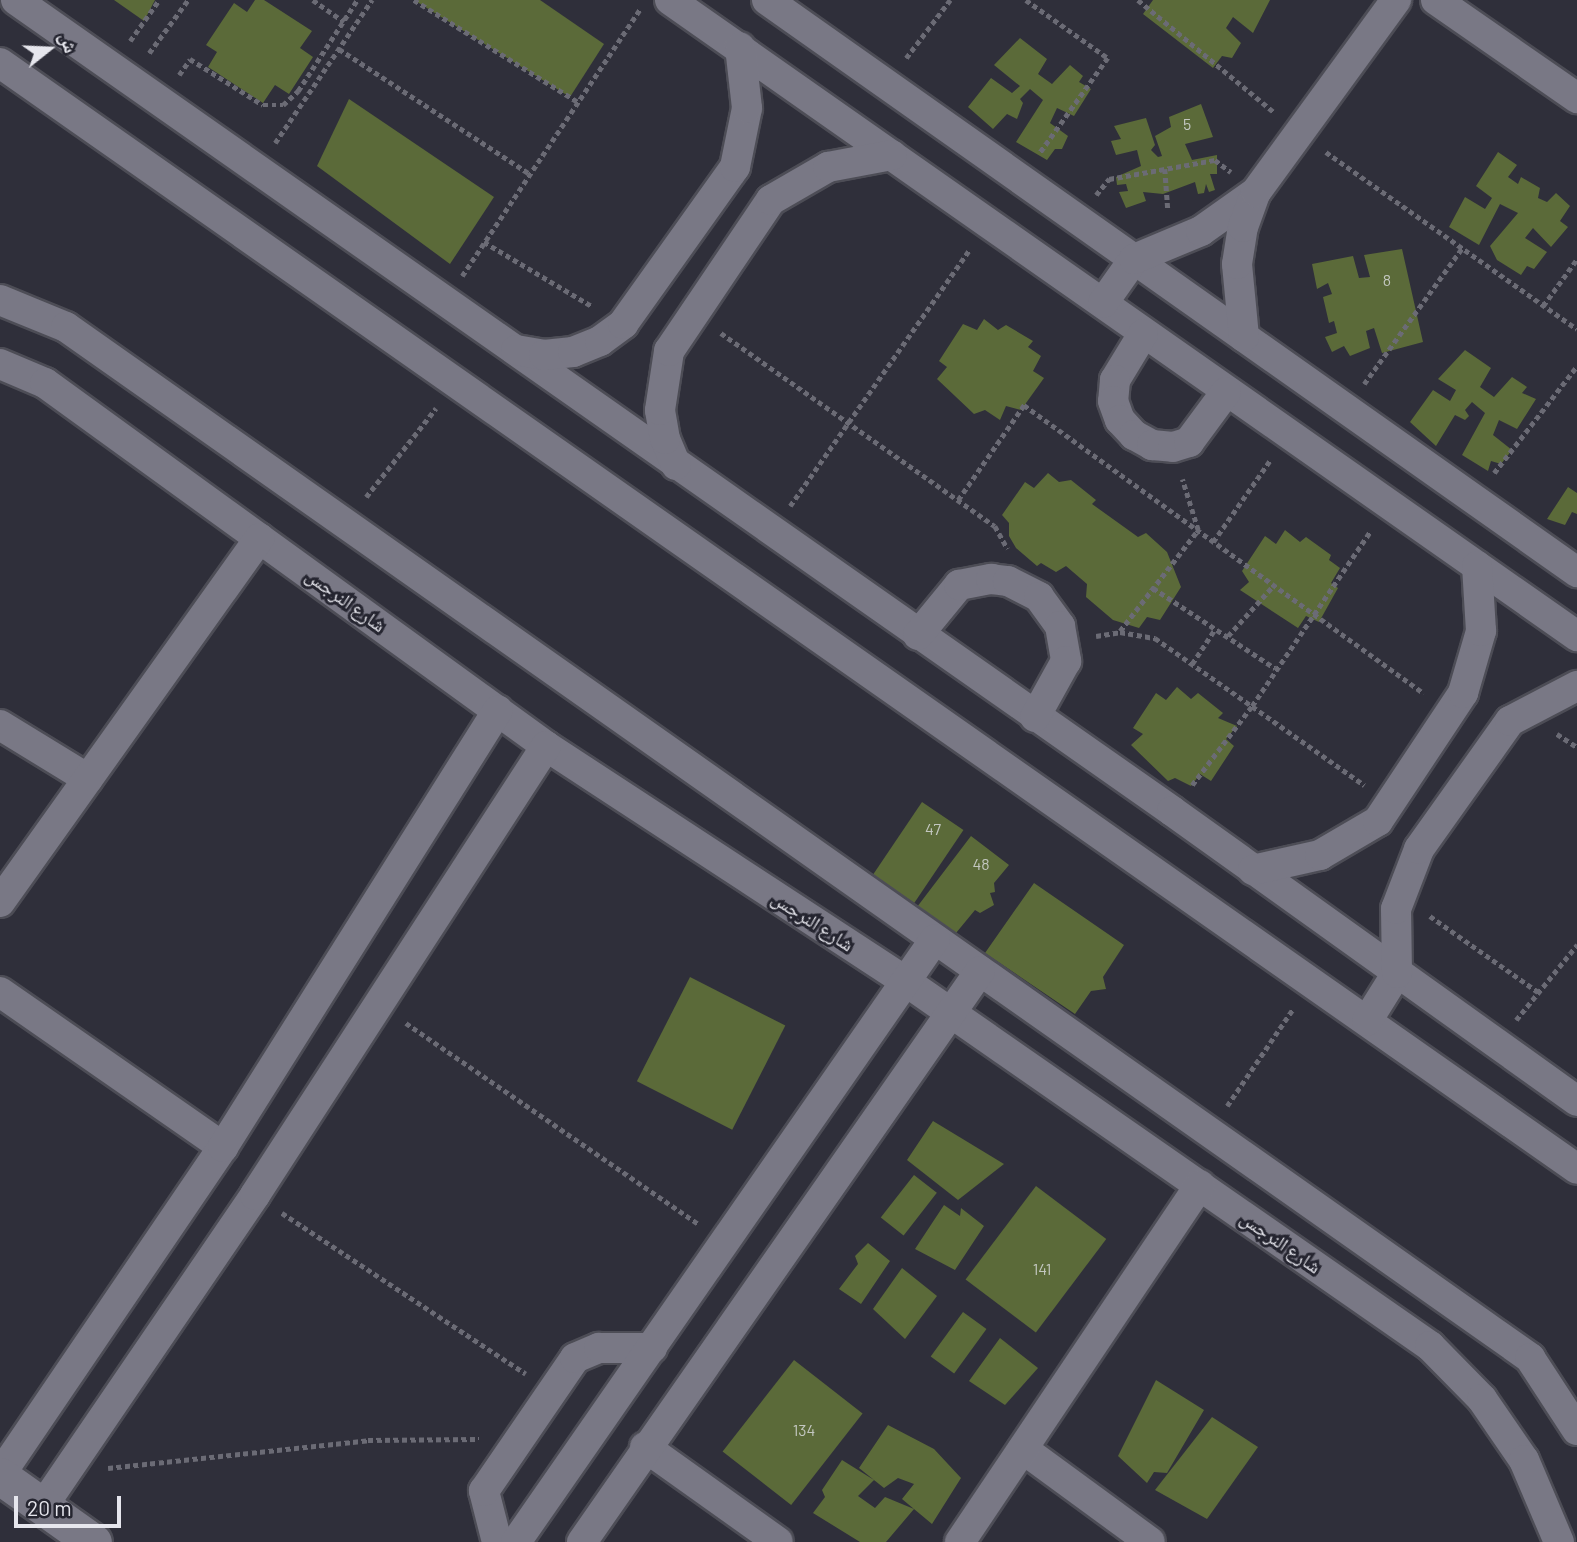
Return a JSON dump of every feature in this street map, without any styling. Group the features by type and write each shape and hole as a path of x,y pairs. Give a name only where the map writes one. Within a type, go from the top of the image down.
{"street":[{"path":"16,0 444,303 1172,811 1577,1101"},
{"path":"670,0 1103,303 1387,506 1577,636"},
{"path":"767,0 1577,572"},
{"path":"1244,337 1237,264 1243,227 1256,192 1395,0"},
{"path":"1436,0 1577,98"},
{"path":"515,350 544,355 573,352 600,341 623,324 735,167 747,108 740,47"},
{"path":"0,63 1577,1168"},
{"path":"676,465 665,439 660,410 662,382 669,351 771,200 828,167 892,155"},
{"path":"1103,303 1134,259 1201,231 1256,192"},
{"path":"0,280 1577,1390"},
{"path":"0,300 66,327"},
{"path":"1143,334 1115,380 1113,401 1120,420 1134,435 1152,445 1172,447 1189,442 1226,392"},
{"name":"شارع النرجس","path":"0,364 45,383 546,746 908,983 1430,1346 1482,1399 1524,1460 1559,1542"},
{"path":"0,902 260,538"},
{"path":"1253,870 1298,862 1350,841 1378,821 1451,712 1471,673 1481,631 1477,566"},
{"path":"918,635 959,584 991,579 1024,587 1051,610 1063,635 1066,661 1035,717"},
{"path":"1367,1021 1397,973 1393,941 1400,895 1419,849 1510,721 1577,686"},
{"path":"93,1542 0,1476 223,1147 498,710"},
{"path":"0,725 88,779"},
{"path":"43,1506 255,1195 546,746"},
{"path":"516,1542 908,983 935,939"},
{"path":"583,1542 645,1447 949,1011 980,971"},
{"path":"0,992 223,1147"},
{"path":"960,1542 1200,1185"},
{"path":"497,1542 484,1491 575,1358 586,1351 652,1348"},
{"path":"1530,1358 1577,1430"},
{"path":"645,1447 778,1542"},
{"path":"1023,1449 1150,1542"}],"path":[{"path":"121,74 159,0"},
{"path":"121,74 188,0"},
{"path":"313,0 344,22"},
{"path":"161,102 190,59 262,105 283,105 298,90 357,0"},
{"path":"257,170 372,0"},
{"path":"414,0 578,102"},
{"path":"444,303 646,0"},
{"path":"886,84 950,0"},
{"path":"1021,180 1108,58 1026,0"},
{"path":"1138,0 1298,132 1577,329"},
{"path":"339,49 530,174"},
{"path":"1078,220 1109,179 1215,160 1256,192"},
{"path":"772,532 989,223"},
{"path":"484,242 623,324"},
{"path":"1346,409 1462,248"},
{"path":"1543,306 1577,259"},
{"path":"695,314 995,526 1006,542 1007,581"},
{"path":"1474,499 1577,366"},
{"path":"345,524 456,383"},
{"path":"958,500 1024,405 1451,712"},
{"path":"1213,542 1287,435"},
{"path":"1172,447 1198,530"},
{"path":"1172,811 1252,706 1275,668 1387,506"},
{"path":"1119,632 1198,530"},
{"path":"1227,637 1274,585"},
{"path":"1153,588 1275,668"},
{"path":"1192,664 1215,629"},
{"path":"1066,661 1083,642 1119,632 1155,638 1390,803"},
{"path":"1400,895 1538,992"},
{"path":"1497,1044 1577,945"},
{"path":"1210,1132 1311,982"},
{"path":"379,1004 726,1242"},
{"path":"255,1195 552,1391"},
{"path":"66,1473 368,1440 518,1439"}],"building":[{"path":"114,0 155,0 144,21"},
{"path":"255,0 264,0 312,31 300,48 313,57 289,94 275,85 263,103 208,67 217,52 206,45 234,3 247,12"},
{"path":"414,0 540,0 604,44 570,97"},
{"path":"1153,0 1270,0 1253,33 1233,17 1226,28 1241,43 1232,58 1222,56 1213,68 1143,14"},
{"path":"1020,38 1047,59 1038,74 1052,84 1070,65 1083,76 1079,82 1091,89 1074,116 1057,108 1050,123 1068,136 1062,149 1055,149 1047,160 1016,142 1043,100 1030,89 1020,99 1023,103 1017,119 1007,114 993,129 968,107 991,78 1012,93 1020,86 994,65"},
{"path":"349,99 494,197 450,264 317,166"},
{"path":"1201,104 1213,137 1185,144 1192,160 1217,155 1217,174 1210,174 1215,190 1209,192 1206,184 1204,193 1198,194 1195,182 1163,194 1143,192 1146,201 1126,208 1119,192 1128,191 1126,184 1117,185 1116,177 1141,166 1137,150 1116,155 1111,141 1121,139 1114,126 1146,118 1155,145 1151,150 1158,157 1162,156 1155,136 1171,127 1169,117"},
{"path":"1498,152 1517,165 1508,177 1518,184 1521,177 1540,188 1538,198 1547,202 1556,193 1570,206 1560,221 1568,227 1551,247 1533,228 1525,238 1547,252 1534,269 1527,266 1521,275 1497,260 1490,246 1518,213 1500,204 1479,245 1449,227 1465,197 1485,209 1492,198 1476,186"},
{"path":"1402,249 1423,342 1382,353 1374,328 1366,331 1370,348 1350,356 1344,346 1332,352 1325,337 1337,333 1334,321 1329,323 1323,297 1332,294 1328,283 1317,289 1312,264 1353,256 1359,278 1370,277 1364,255"},
{"path":"984,319 998,330 1006,325 1033,341 1028,347 1041,356 1033,371 1044,378 1021,410 1006,406 1000,420 985,410 974,414 937,379 947,367 939,361 963,324 977,330"},
{"path":"1465,350 1491,368 1480,387 1494,397 1512,377 1527,387 1522,393 1536,399 1517,429 1499,420 1493,435 1512,450 1501,464 1491,461 1488,471 1462,455 1485,413 1472,402 1465,410 1469,416 1465,420 1455,415 1436,446 1410,422 1433,390 1450,401 1456,390 1438,379"},
{"path":"1048,473 1059,482 1071,480 1096,500 1092,504 1138,537 1146,533 1167,552 1181,587 1160,620 1147,617 1139,628 1113,620 1086,597 1087,584 1066,566 1056,572 1041,563 1037,566 1016,548 1009,536 1009,523 1002,515 1025,482 1034,488"},
{"path":"1568,487 1577,493 1577,514 1572,512 1565,525 1547,519"},
{"path":"1285,530 1300,542 1306,537 1331,555 1329,560 1340,568 1331,583 1338,588 1319,622 1306,616 1298,628 1240,590 1249,582 1242,571 1265,536 1276,544"},
{"path":"1177,687 1191,699 1198,693 1223,713 1218,718 1237,726 1226,739 1234,746 1211,781 1200,774 1191,786 1175,778 1168,781 1131,745 1143,734 1133,728 1156,693 1166,700"},
{"path":"922,802 963,830 914,903 873,875"},
{"path":"971,836 1009,865 994,883 995,892 990,893 994,905 980,913 975,910 956,933 917,907"},
{"path":"1034,883 1124,945 1103,977 1106,989 1091,991 1075,1014 985,953"},
{"path":"690,977 785,1026 732,1130 637,1081"},
{"path":"933,1121 1004,1164 958,1200 907,1160"},
{"path":"914,1175 937,1193 904,1235 881,1218"},
{"path":"1036,1186 1106,1239 1036,1332 966,1279"},
{"path":"944,1205 960,1216 961,1208 984,1226 955,1270 915,1249"},
{"path":"868,1243 890,1261 861,1304 839,1289 858,1264 855,1256"},
{"path":"902,1268 937,1296 905,1339 873,1309"},
{"path":"963,1312 986,1329 954,1374 931,1356"},
{"path":"1000,1338 1038,1368 1005,1405 969,1381"},
{"path":"794,1360 863,1414 791,1505 723,1451"},
{"path":"1156,1380 1204,1410 1167,1473 1154,1472 1147,1483 1118,1456"},
{"path":"1212,1417 1258,1447 1207,1519 1155,1490"},
{"path":"888,1425 934,1449 961,1478 932,1524 902,1499 914,1484 898,1478 884,1488 859,1468"},
{"path":"842,1460 874,1480 858,1496 875,1508 885,1497 914,1509 886,1542 860,1542 813,1513 825,1497 822,1490"}]}
